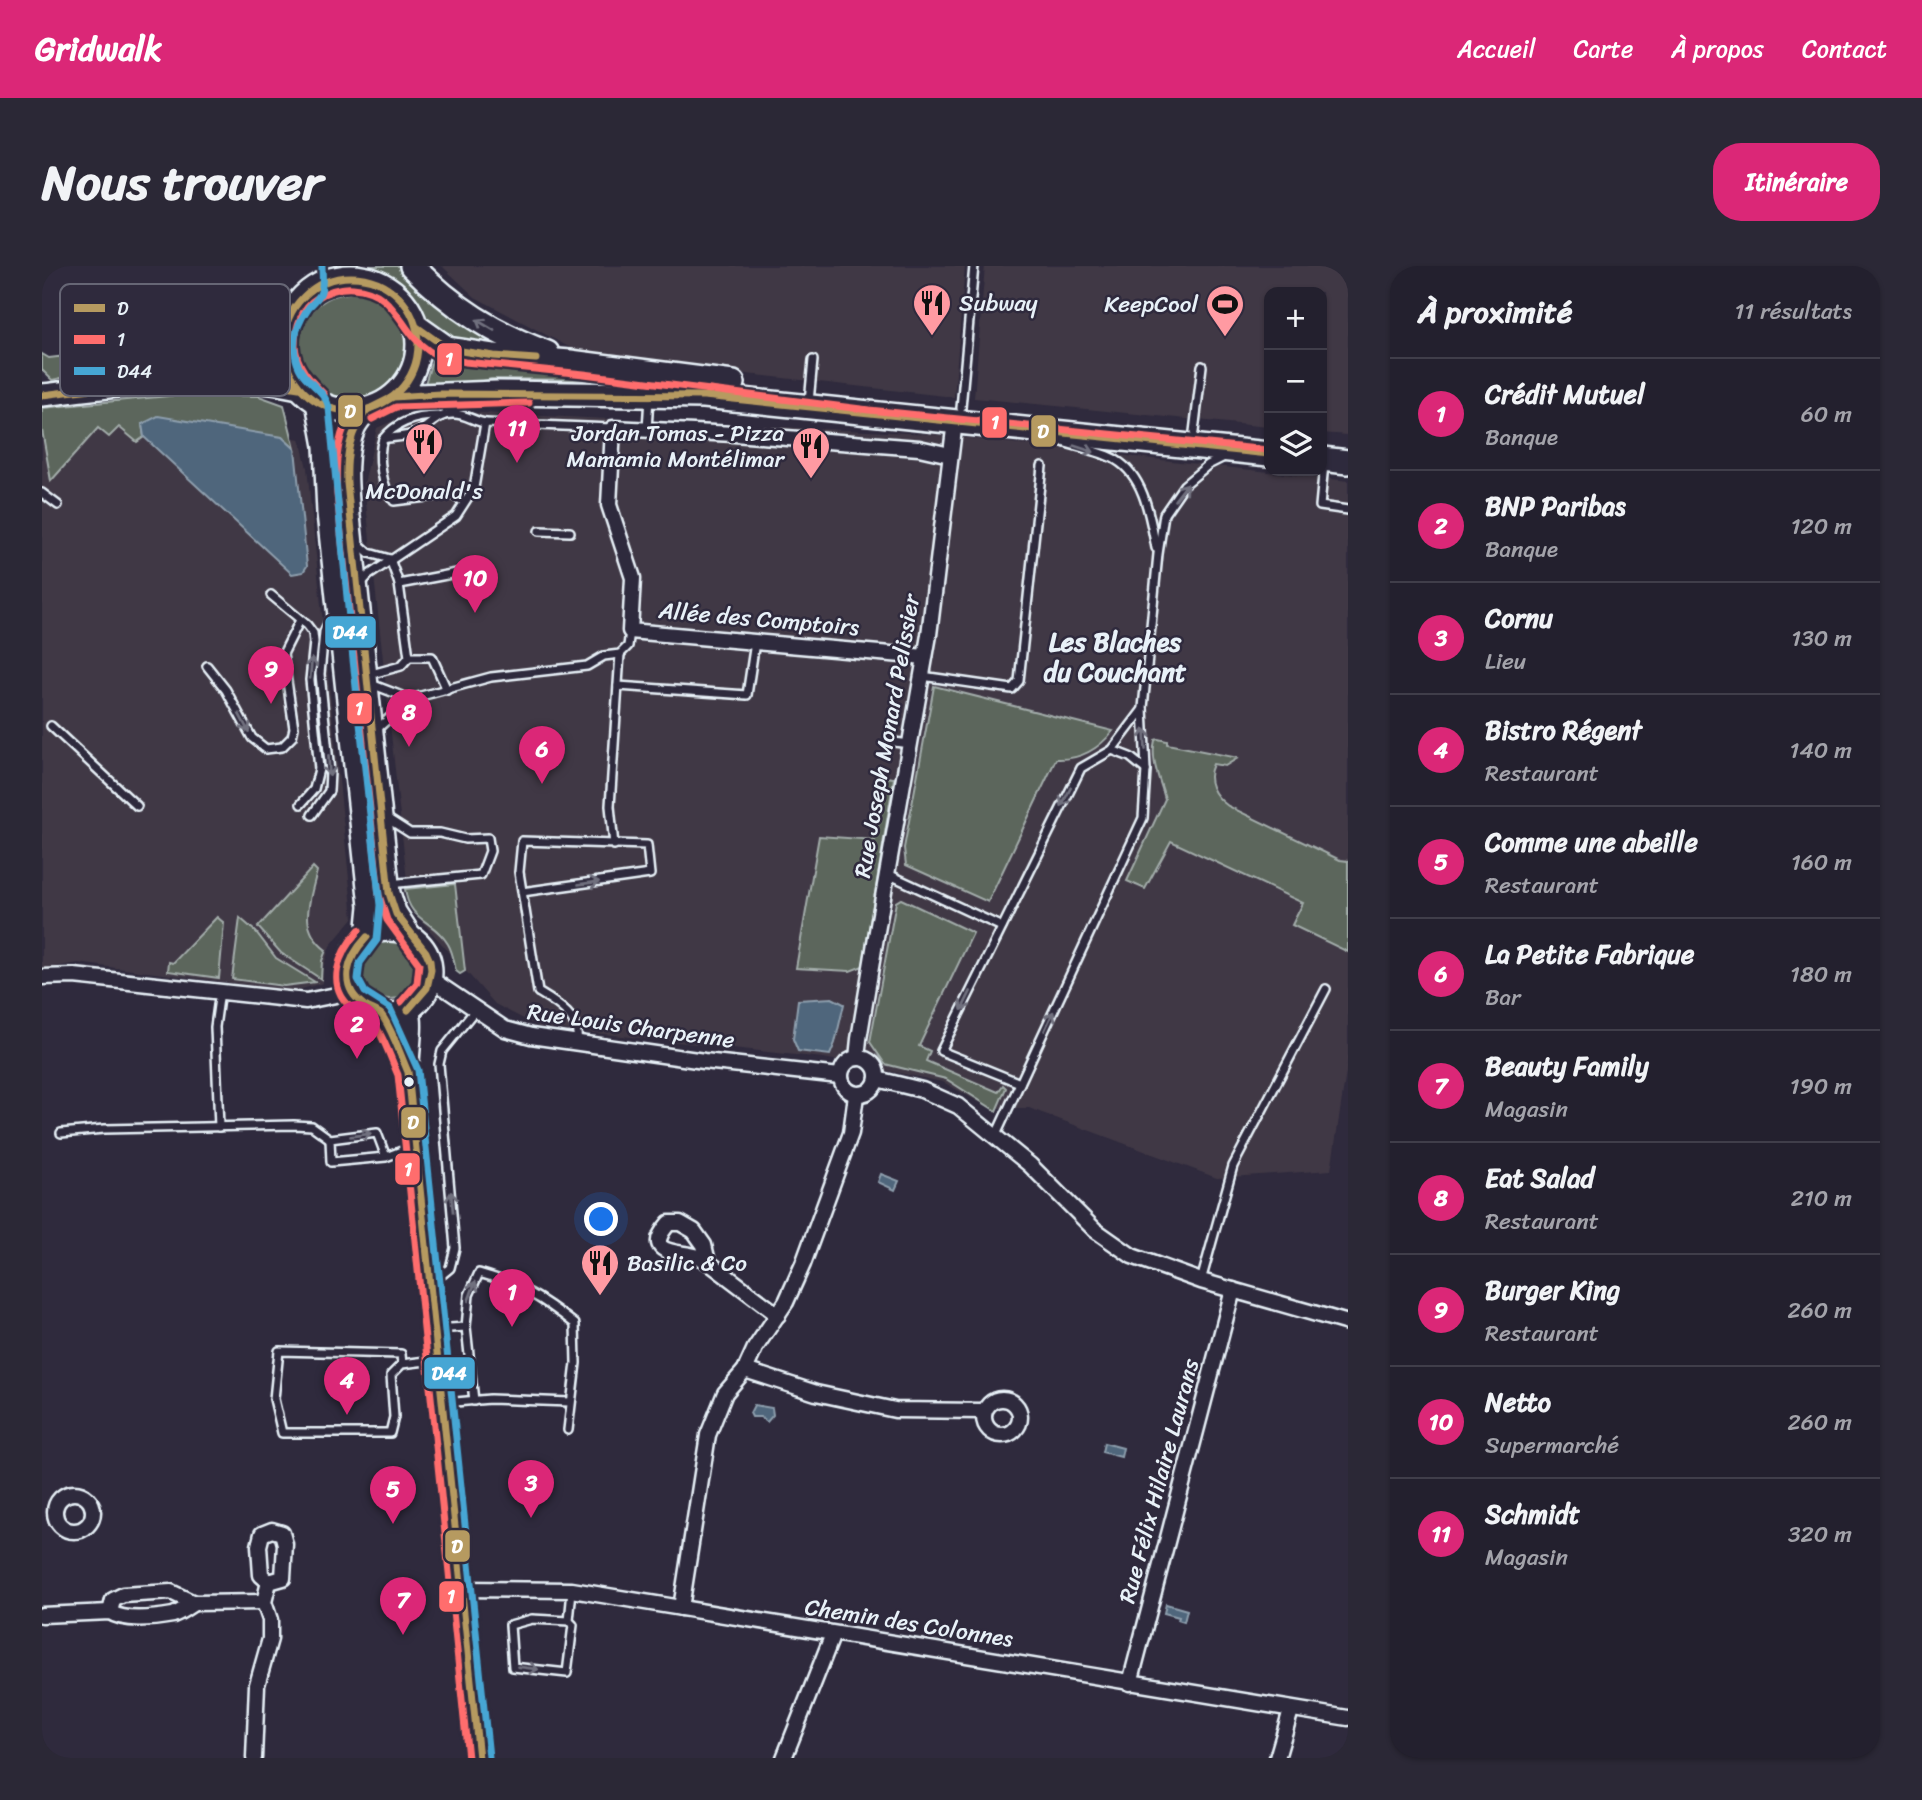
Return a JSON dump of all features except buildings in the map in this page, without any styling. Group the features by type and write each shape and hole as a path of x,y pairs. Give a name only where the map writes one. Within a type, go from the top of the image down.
{"main road":[{"path":"311,289 312,266"},
{"path":"412,266 459,309 490,328 570,362"},
{"path":"290,316 295,306 311,289 324,282 361,272 397,295 409,309 419,346 415,366 406,383 393,397 368,410 350,412 332,409 308,395 290,390"},
{"path":"416,327 448,349 616,368 809,399 1264,439"},
{"path":"497,393 509,386 597,385 611,377 616,368"},
{"path":"290,373 308,395 324,446 370,906 367,937"},
{"path":"393,397 497,393 809,399"},
{"path":"368,410 354,426 349,448 347,472 351,536 388,884 395,912 411,937"},
{"path":"958,414 1019,428 1264,453"},
{"path":"1327,454 1348,449"},
{"path":"1327,456 1348,462"},
{"path":"387,930 411,937 428,955 431,979 426,992 419,1002 408,1010 382,1014 369,1010 351,992 347,971 348,960 354,948 367,937 387,930"},
{"path":"408,1010 411,1018 408,1073 479,1758"},
{"path":"382,1014 408,1073"}],"street":[{"name":"Rue Joseph Monard Pelissier","path":"858,1058 859,1039 938,574 950,455 958,414"},
{"path":"613,428 919,447 950,455"},
{"name":"Allée des Comptoirs","path":"613,428 609,505 633,578 630,631 925,657"},
{"path":"42,977 74,976 306,1001 351,992"},
{"name":"Rue Louis Charpenne","path":"431,979 505,1029 531,1036 840,1076"},
{"path":"858,1058 866,1059 874,1065 877,1079 871,1091 856,1095 845,1089 840,1076 846,1063 858,1058"},
{"path":"877,1079 922,1090 958,1105 1030,1166 1095,1230 1132,1256 1202,1281 1348,1323"},
{"path":"681,1608 708,1435 725,1393 745,1370 755,1348 786,1302 803,1264 851,1133 856,1095"},
{"path":"708,1262 778,1315"},
{"name":"Rue Félix Hilaire Laurans","path":"1130,1683 1233,1290"},
{"path":"745,1370 816,1393 895,1410 984,1411"},
{"path":"254,1758 257,1685 270,1639 270,1620 264,1602 269,1582"},
{"name":"Chemin des Colonnes","path":"461,1589 572,1590 1348,1718"},
{"path":"110,1612 113,1600 123,1595 171,1592 194,1603 264,1602"},
{"path":"42,1615 110,1612 128,1618 176,1614 194,1603"},
{"path":"784,1758 833,1634"},
{"path":"1276,1758 1291,1710"}],"lane":[{"name":"Rue Joseph Monard Pelissier","path":"958,414 974,266"},
{"path":"809,399 813,360"},
{"path":"1194,432 1202,366"},
{"path":"647,429 649,395"},
{"path":"464,502 451,494 394,501 388,495 380,448 390,429 422,416 452,413 485,423 613,428"},
{"path":"383,439 414,434 439,416"},
{"path":"356,589 390,559 456,516 474,488 485,423"},
{"path":"1019,428 1116,460 1138,483 1150,517 1157,554"},
{"path":"996,1135 1143,818 1146,770 1143,708 1157,554 1164,514 1184,485 1208,466 1239,450"},
{"path":"921,675 1012,689 1019,681 1042,466"},
{"path":"1322,476 1320,506 1348,510"},
{"path":"42,493 58,505"},
{"path":"539,531 570,532"},
{"path":"351,536 369,553 390,559"},
{"path":"390,559 399,584 409,657"},
{"path":"399,584 478,569"},
{"path":"271,595 313,633 310,680 320,769 314,789 302,804"},
{"path":"312,815 329,791 330,772 320,674 324,632 338,603"},
{"path":"207,666 226,690 252,738 265,748 282,747 292,737 293,728 283,654 300,620"},
{"path":"372,734 410,699 492,677 587,666 604,656 620,654 628,646 630,631"},
{"path":"618,686 747,695 755,641"},
{"path":"614,845 610,806 620,654"},
{"path":"366,679 401,666 409,657 432,657 447,690"},
{"path":"366,679 410,699"},
{"path":"1020,1083 942,1051 1081,768 1112,750 1143,708"},
{"path":"51,726 137,806"},
{"path":"894,742 910,744"},
{"path":"1112,750 1130,757 1146,770"},
{"path":"380,813 410,833 440,833 465,839 488,838 490,850 481,875 388,884"},
{"path":"522,892 650,874 647,845 522,841 519,872 522,892 538,992 559,1005 576,1022 577,1043"},
{"path":"887,874 1002,927"},
{"path":"1202,1281 1233,1166 1326,989"},
{"path":"219,1127 215,1027 220,991"},
{"path":"430,1285 450,1268 455,1248 439,1070 443,1052 476,1009"},
{"path":"61,1133 312,1126 330,1139 377,1133 390,1155"},
{"path":"330,1139 331,1163 390,1155 415,1145"},
{"path":"474,1401 466,1327 468,1295 479,1273 504,1280 544,1299 575,1324 576,1363 568,1430"},
{"path":"435,1329 466,1327"},
{"path":"402,1364 401,1353 279,1351 274,1399 282,1433 390,1433 394,1417 391,1375 402,1364 438,1359"},
{"path":"442,1404 474,1401 570,1402"},
{"path":"569,1621 533,1619 510,1625 513,1667 567,1673 573,1625 569,1621 572,1590"}],"shaded area":[{"path":"369,266 402,266 523,354 478,350 431,330 402,286"},
{"path":"442,266 965,266 954,397 586,356 475,297"},
{"path":"985,266 1348,266 1348,435 1327,433 1327,287 1264,287 1264,427 974,398"},
{"path":"352,293 372,297 390,308 401,326 405,346 401,366 390,384 372,395 352,399 332,395 314,384 303,366 299,346 303,326 314,308 332,297"},
{"path":"435,351 595,374 593,380 491,379 465,386 424,387"},
{"path":"42,354 49,358 60,357 60,378 52,380 42,370"},
{"path":"168,396 259,396 284,405 295,449 282,437 142,424 144,437 137,442 119,427 109,437 98,428 51,481 42,430 42,408"},
{"path":"417,410 930,434 1264,472 1264,476 1304,476 1348,481 1348,1059 1331,1170 1217,1178 1029,1108 990,1108 943,1082 824,1058 539,1027 495,1004 410,908 364,484 377,428"},
{"path":"139,415 300,439 307,468 353,918 330,946 323,968 323,983 294,991 78,963 42,969 42,426"},
{"path":"934,686 1113,731 1101,744 1081,756 1056,759 988,902 906,865 904,848"},
{"path":"1155,740 1167,741 1167,744 1238,758 1225,766 1213,764 1210,776 1212,788 1223,802 1340,860 1348,861 1348,952 1292,925 1303,903 1171,841 1145,889 1127,881 1165,799 1154,755"},
{"path":"886,777 894,778 863,966 850,971 796,968 819,836 875,840"},
{"path":"313,867 317,871 308,913 311,933 326,950 321,979 281,953 258,927"},
{"path":"455,884 465,971 460,974 456,971 448,944 411,908 405,889"},
{"path":"901,899 973,933 919,1046 930,1051 926,1061 998,1092 1003,1085 1006,1088 996,1111 946,1079 885,1064 870,1042 896,902"},
{"path":"217,917 224,923 219,978 168,971 169,962 173,963"},
{"path":"240,918 256,932 276,958 315,982 284,986 232,979"},
{"path":"390,941 401,943 414,954 419,970 417,981 406,994 390,999 379,997 366,986 361,970 363,959 374,946"}],"water":[{"path":"158,416 282,437 295,449 307,566 303,572 292,574 144,437 142,424"},
{"path":"832,998 844,1004 830,1055 798,1051 793,1039 798,1000"},
{"path":"881,1174 899,1181 895,1190 878,1182"},
{"path":"754,1405 772,1408 773,1415 767,1422 760,1417 752,1417 750,1413"},
{"path":"1104,1443 1123,1448 1121,1457 1102,1452"},
{"path":"1166,1604 1187,1610 1184,1622 1178,1620 1179,1617 1164,1613"}],"transit line":[{"name":"D44","path":"322,266 321,291 299,325 295,352 303,374 323,395 329,408 380,905 377,940 360,963 358,979 365,992 390,1008 418,1070 489,1757"},
{"name":"D","path":"290,316 303,296 325,282 338,278 364,278 377,282 399,296 413,318 418,344"},
{"name":"1","path":"324,394 309,378 298,360 296,331 303,312 317,298 334,290 353,288 379,296 429,351 460,361 869,410 1264,450"},
{"name":"D","path":"417,327 448,349 536,359"},
{"name":"D","path":"290,372 303,392 325,406 338,410 364,410 377,406 399,392 413,370 418,344"},
{"name":"D","path":"290,387 299,388"},
{"name":"D","path":"42,395 60,393"},
{"name":"D","path":"367,410 393,397 440,394 704,396 1264,453"},
{"name":"1","path":"359,403 341,435 336,470 337,495 379,895 387,920 419,964 417,983 401,1002"},
{"name":"1","path":"372,419 396,407 529,403"},
{"name":"D","path":"367,410 356,427 350,444 347,483 389,893 396,914 426,952 431,970 427,988 408,1010"},
{"name":"1","path":"359,930 340,959 337,981 345,1001 375,1025 398,1075 468,1758"},
{"name":"D","path":"367,937 350,963 348,981 356,998 382,1015 408,1072 479,1758"}],"place":[{"name":"Subway","path":"932,337"},
{"name":"KeepCool","path":"1225,338"},
{"name":"Schmidt","path":"517,463"},
{"name":"McDonald's","path":"424,476"},
{"name":"Jordan Tomas - Pizza Mamamia Montélimar","path":"811,480"},
{"name":"Netto","path":"475,613"},
{"name":"Burger King","path":"271,704"},
{"name":"Eat Salad","path":"409,747"},
{"name":"La Petite Fabrique","path":"542,784"},
{"name":"BNP Paribas","path":"357,1059"},
{"name":"Basilic & Co","path":"600,1297"},
{"name":"Crédit Mutuel","path":"512,1327"},
{"name":"Bistro Régent","path":"347,1415"},
{"name":"Cornu","path":"531,1518"},
{"name":"Comme une abeille","path":"393,1524"},
{"name":"Beauty Family","path":"403,1635"}],"district":[{"name":"Les Blaches du Couchant","path":"1115,657"}]}
